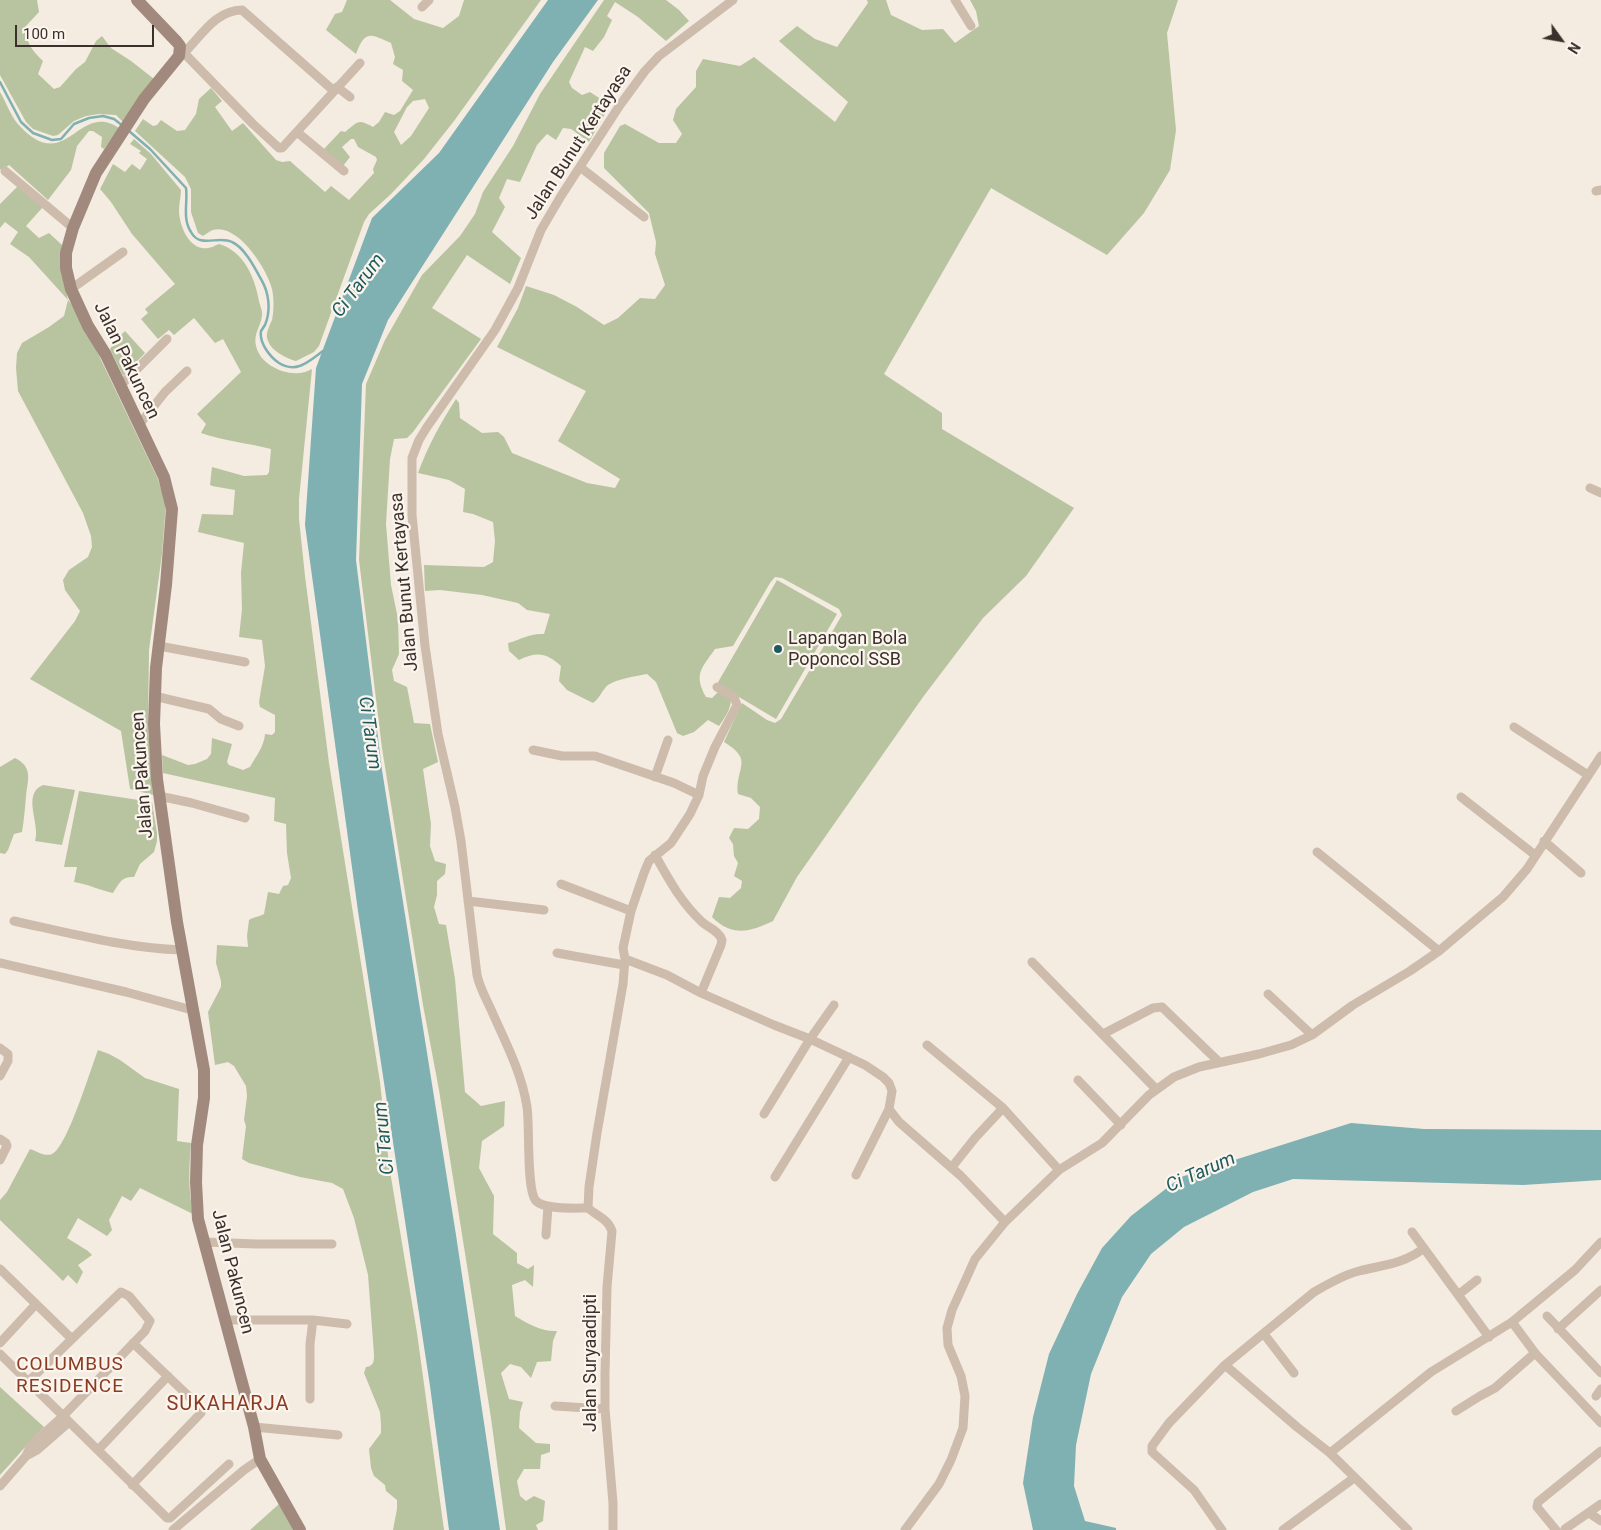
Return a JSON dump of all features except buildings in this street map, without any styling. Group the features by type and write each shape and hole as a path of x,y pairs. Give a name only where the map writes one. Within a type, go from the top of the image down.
{"street":[{"path":"137,0 172,36 182,52 276,146 282,148 360,63"},
{"name":"Jalan Bunut Kertayasa","path":"548,1206 536,1201 533,1195 530,1177 528,1122 523,1088 505,1041 480,987 475,964 455,807 438,734 425,646 412,515 412,458 414,450 427,427 496,330 518,288 542,230 620,105 645,71 670,47 733,0"},
{"path":"955,0 971,26"},
{"path":"182,52 218,17 235,10 242,10 336,89 350,97"},
{"name":"Jalan Pakuncen","path":"182,52 132,116 96,173 73,228 66,253 66,268 71,289 88,326 106,355 168,486 172,509 154,696 155,742 159,796 182,950 204,1070 204,1098 197,1145 198,1219 254,1427 260,1458 300,1530"},
{"path":"297,132 344,171"},
{"path":"580,167 644,217"},
{"path":"5,171 73,228"},
{"path":"71,289 123,252"},
{"path":"120,386 167,339"},
{"path":"138,425 165,392 187,371"},
{"path":"1590,488 1601,493"},
{"path":"159,646 245,662"},
{"path":"546,1235 548,1206 588,1208 589,1188 619,1014 625,962 623,948 631,911 649,861 671,843 699,795 703,776 715,747 737,705 734,698 726,691 717,688"},
{"path":"154,696 209,709 221,719 239,726"},
{"path":"1514,727 1588,775"},
{"path":"655,777 668,740"},
{"path":"533,750 562,756 595,756 674,783 699,795"},
{"path":"905,1530 939,1484 951,1460 963,1428 965,1396 961,1376 948,1345 947,1328 952,1310 975,1259 1005,1222 1059,1170 1102,1143 1156,1089 1174,1077 1199,1067 1291,1045 1312,1035 1353,1004 1410,971 1439,951 1503,896 1527,869 1601,756"},
{"path":"159,796 244,818"},
{"path":"1461,797 1535,855"},
{"path":"1544,841 1581,873"},
{"path":"1317,852 1439,951"},
{"path":"655,855 684,903 702,922 716,932 722,940 701,993"},
{"path":"561,884 631,911"},
{"path":"468,901 544,910"},
{"path":"14,921 128,945 152,949 182,950"},
{"path":"557,953 625,962 666,975 701,993 849,1057 883,1077 889,1083 892,1092 889,1109 856,1175"},
{"path":"1032,962 1156,1089"},
{"path":"0,963 126,992 192,1010"},
{"path":"1268,994 1312,1035"},
{"path":"764,1114 834,1004"},
{"path":"1103,1034 1153,1008 1162,1007 1219,1062"},
{"path":"927,1044 1003,1108 1059,1170"},
{"path":"0,1048 8,1054 8,1061 0,1076"},
{"path":"775,1177 849,1057"},
{"path":"1078,1080 1120,1125"},
{"path":"952,1167 975,1138 1003,1108"},
{"path":"889,1109 899,1122 952,1167 1005,1222"},
{"path":"0,1139 7,1146 0,1160"},
{"name":"Jalan Suryaadipti","path":"588,1208 604,1219 610,1225 612,1231 605,1330 605,1409 613,1503 612,1530"},
{"path":"1412,1232 1488,1337"},
{"path":"204,1242 332,1244"},
{"path":"1330,1453 1431,1372 1512,1322 1575,1270 1601,1242"},
{"path":"1222,1530 1194,1490 1150,1450 1152,1446 1170,1422 1225,1365 1314,1292 1358,1271 1400,1262 1414,1256 1424,1248"},
{"path":"1,1273 72,1339"},
{"path":"1458,1295 1478,1280"},
{"path":"1558,1328 1601,1290"},
{"path":"0,1486 26,1456 31,1446 65,1420 145,1331 150,1321 129,1296 121,1292 28,1382"},
{"path":"0,1343 36,1304"},
{"path":"1547,1316 1601,1374"},
{"path":"226,1320 313,1320 347,1324"},
{"path":"310,1399 310,1344 313,1320"},
{"path":"1512,1322 1535,1353 1601,1423"},
{"path":"1264,1334 1294,1373"},
{"path":"132,1485 201,1413 200,1406 133,1343"},
{"path":"1456,1411 1495,1388 1535,1353"},
{"path":"0,1354 164,1516 170,1518 230,1464"},
{"path":"1225,1365 1330,1453 1408,1530"},
{"path":"98,1450 168,1376"},
{"path":"555,1406 605,1409"},
{"path":"254,1427 338,1435"},
{"path":"1556,1530 1540,1512 1537,1507 1538,1502 1601,1451"},
{"path":"173,1530 260,1458"},
{"path":"1283,1530 1354,1478"},
{"path":"1565,1530 1601,1504"},
{"path":"1589,1513 1601,1521"}],"green space":[{"path":"0,0 37,0 39,12 25,27 30,46 43,61 38,74 54,89 60,87 85,62 96,41 102,36 111,48 154,79 133,105 124,123 116,115 99,114 86,116 74,121 58,135 53,136 33,129 26,122 0,75"},
{"path":"347,0 390,0 414,19 443,28 459,16 464,0 541,0 454,121 424,159 369,214 364,222 319,346 314,352 296,361 271,347 267,338 273,316 273,293 269,280 258,260 250,249 232,233 223,230 213,230 203,236 198,233 191,212 191,189 185,177 135,131 143,119 153,126 157,125 161,120 177,131 185,130 196,114 199,99 211,88 222,101 215,107 232,131 243,123 276,160 282,162 290,161 325,192 331,186 349,200 374,173 376,157 358,147 354,139 351,139 342,147 350,157 343,166 323,150 341,131 345,132 358,122 373,127 379,122 385,112 394,115 400,111 413,90 402,81 403,70 393,64 395,57 391,43 378,37 369,36 362,40 356,54 326,30 335,14 342,12","holes":["425,99 429,108 411,136 401,145 394,132 407,107 413,101"]},
{"path":"604,0 666,0 689,21 666,41 638,17 615,2 607,16 612,20 604,37 593,51 585,47 569,82 572,88 582,95 590,92 610,105 589,142 571,129 563,128 556,140 547,134 537,145 520,182 507,179 499,198 505,207 492,232 521,258 510,284 467,255 432,308 481,339 413,432 407,438 394,439 390,459 386,524 391,585 398,619 399,654 392,670 394,681 407,687 414,723 430,724 438,762 423,769 431,824 430,846 435,861 446,864 445,874 437,881 437,895 434,907 439,924 446,925 455,979 465,1092 481,1106 505,1101 504,1126 482,1141 479,1168 494,1196 493,1234 517,1253 517,1263 528,1269 534,1265 533,1287 525,1280 512,1285 515,1316 541,1329 557,1331 553,1341 551,1361 537,1362 531,1378 521,1367 510,1364 501,1373 509,1399 523,1402 519,1428 536,1443 550,1444 550,1452 541,1455 540,1469 524,1469 517,1481 520,1496 526,1501 534,1496 545,1501 543,1521 536,1525 538,1530 506,1530 468,1272 382,748 359,560 366,384 385,340 422,275 460,236 475,214 483,192 513,146 540,94"},
{"path":"867,0 886,0 891,15 922,30 943,29 955,43 979,26 976,11 970,0 1178,0 1167,33 1176,130 1170,170 1144,213 1107,255 991,188 884,374 942,413 942,429 1074,508 1026,576 983,618 923,697 797,877 773,921 757,928 741,931 727,928 712,917 719,897 730,898 741,888 742,881 734,876 738,863 734,856 733,844 729,838 734,828 748,829 759,819 760,807 751,798 738,794 741,760 739,754 724,742 742,703 767,720 775,723 781,719 842,615 839,609 782,578 775,577 733,646 715,649 703,666 700,682 706,697 712,698 718,692 731,699 725,716 719,726 708,720 694,732 683,736 677,733 656,682 647,674 616,681 608,685 593,703 567,690 559,681 561,666 551,658 542,655 531,655 519,660 509,651 508,643 530,635 544,634 550,614 527,610 518,603 482,595 440,590 425,591 424,565 484,567 493,562 495,541 493,522 463,512 465,489 449,480 418,473 435,434 456,399 459,403 460,418 482,433 498,432 504,437 512,453 587,483 615,488 620,479 558,441 586,391 497,347 518,308 526,286 554,295 577,307 604,325 618,318 640,298 655,299 665,285 655,254 656,242 649,213 604,168 604,153 620,126 625,124 659,143 676,143 682,134 673,120 676,109 696,87 696,71 703,59 740,66 754,57 835,122 848,102 779,41 797,26 815,39 837,47 868,3"},
{"path":"0,92 17,123 34,138 48,143 60,142 92,123 105,122 119,128 104,149 101,147 102,137 93,131 89,131 77,146 71,170 48,200 9,165 2,170 0,169"},
{"path":"134,139 151,154 181,190 179,216 186,236 190,241 201,248 209,248 219,244 235,253 247,266 255,283 262,312 255,342 259,354 271,366 279,370 296,373 312,369 299,499 299,519 305,576 329,763 380,1082 389,1165 417,1333 444,1530 393,1530 397,1500 386,1491 385,1485 374,1476 371,1468 369,1449 381,1433 381,1424 380,1412 364,1373 366,1367 371,1366 373,1363 374,1357 368,1275 354,1218 343,1189 332,1183 300,1177 249,1163 242,1159 246,1126 244,1120 247,1096 246,1086 234,1066 228,1062 215,1065 208,1012 221,987 216,963 217,945 248,947 249,920 264,914 268,892 279,894 283,886 288,885 291,878 287,853 286,824 274,821 275,798 163,773 162,755 188,765 195,764 207,759 211,754 212,738 232,744 227,762 229,765 243,770 250,767 261,747 265,734 272,735 275,732 275,715 260,707 259,702 265,666 262,640 239,637 242,609 241,573 244,543 198,532 202,514 233,515 235,490 210,485 212,467 244,476 267,475 269,472 271,449 201,433 206,424 197,414 241,372 223,339 215,343 194,318 174,335 169,330 158,339 141,319 148,313 145,309 175,284 132,234 100,189 113,164 125,172 132,164 140,170 147,159 139,153 141,151 130,144"},
{"path":"18,186 43,207 26,226 39,238 49,233 62,245 61,258 68,300 29,257 10,244 18,232 5,222 0,228 0,204"},
{"path":"68,300 93,343 157,477 166,504 162,554 149,650 148,728 153,795 130,789 121,731 30,679 75,621 80,611 65,590 63,580 69,570 88,557 92,547 91,536 83,513 18,391 17,353 22,343 64,316"},
{"path":"125,331 145,353 123,376 110,349"},
{"path":"777,580 837,614 776,719 717,684"},
{"path":"15,758 25,765 27,769 28,784 22,832 14,834 5,854 0,853 0,767"},
{"path":"43,785 75,790 62,845 35,841 36,827 32,802 33,795"},
{"path":"79,791 152,802 157,833 154,852 140,864 134,877 124,879 113,893 74,882 77,867 64,867"},
{"path":"98,1050 120,1060 145,1078 179,1089 177,1141 191,1143 189,1178 193,1214 140,1188 131,1201 122,1196 109,1220 112,1230 107,1236 78,1218 67,1238 92,1255 78,1265 83,1272 77,1284 68,1275 63,1281 0,1220 0,1200 7,1192 30,1149 49,1155 58,1149 65,1138"},
{"path":"0,1387 44,1427 0,1475"},
{"path":"279,1504 294,1530 250,1530"}],"water":[{"name":"Ci Tarum","path":"548,0 598,0 553,62 388,320 362,384 356,560 382,770 456,1235 500,1530 449,1530 430,1386 358,911 305,525 316,368 372,218 439,153"},
{"name":"Ci Tarum","path":"1351,1123 1424,1129 1601,1130 1601,1180 1523,1185 1293,1179 1253,1192 1184,1227 1151,1254 1122,1297 1091,1374 1076,1445 1074,1486 1085,1521 1116,1528 1116,1530 1033,1530 1023,1483 1033,1417 1049,1354 1077,1294 1102,1248 1131,1216 1181,1177"}],"waterway":[{"path":"0,82 21,122 33,133 52,140 61,139 74,124 89,118 103,116 114,119 123,126"},
{"path":"129,131 150,149 186,188 188,227 195,237 204,241 227,240 232,242 241,249 253,265 268,297 267,320 261,331 261,336 263,345 272,357 285,366 297,367 308,362 323,351"}],"place":[{"name":"Lapangan Bola Poponcol SSB","path":"778,649"}],"district":[{"name":"COLUMBUS RESIDENCE","path":"70,1376"},
{"name":"SUKAHARJA","path":"228,1405"}]}
